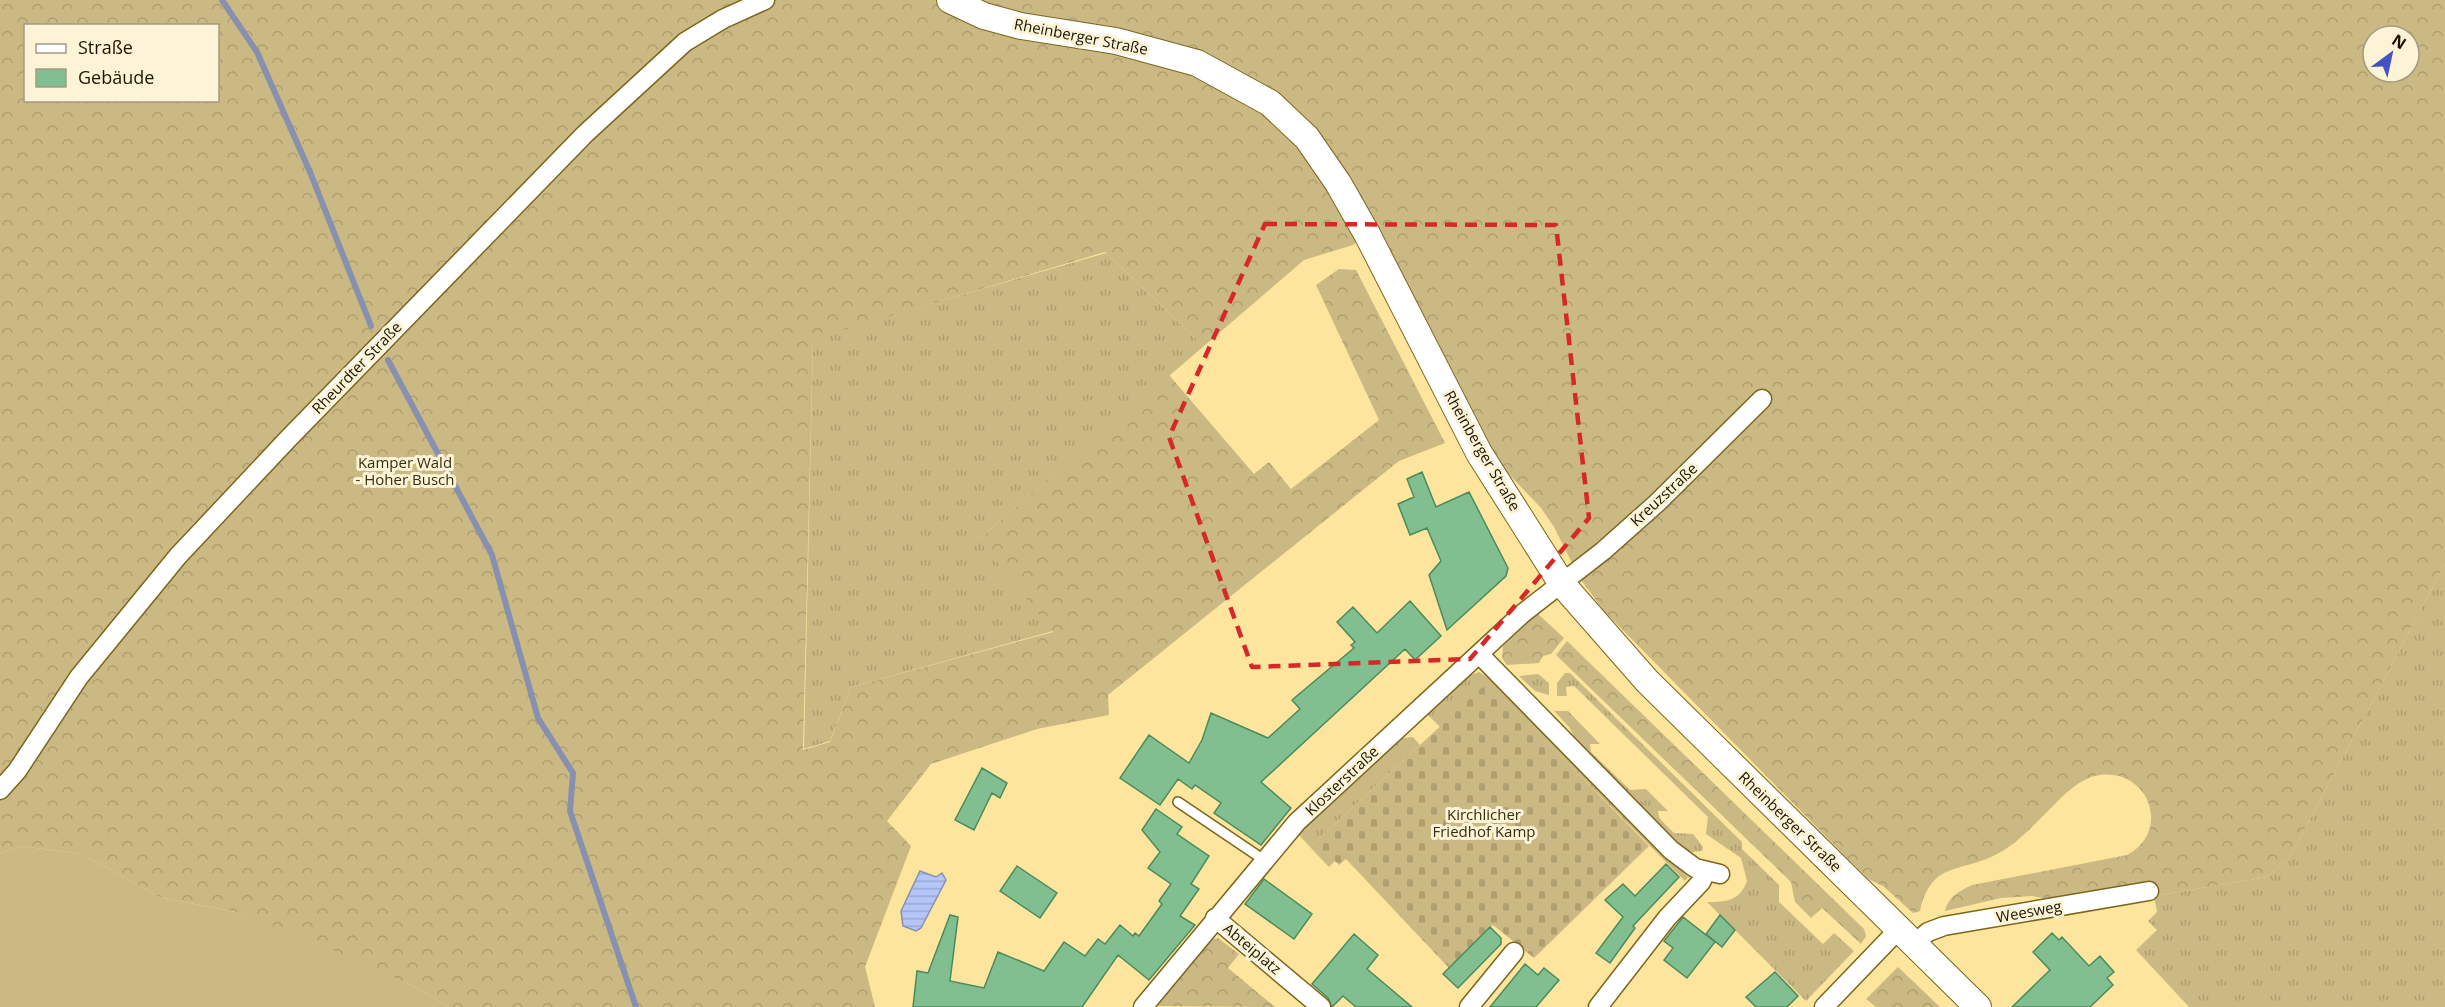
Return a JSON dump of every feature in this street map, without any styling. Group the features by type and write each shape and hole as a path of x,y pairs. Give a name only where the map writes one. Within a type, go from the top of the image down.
{"main road":[{"name":"Rheinberger Straße","path":"950,0 984,16 1021,26 1116,41 1197,63 1270,103 1307,138 1338,183 1479,453 1562,584 1647,681 1978,1007"}],"street":[{"name":"Rheurdter Straße","path":"0,790 17,771 79,677 171,564 295,432 585,134 686,42 723,19 765,0"},
{"name":"Kreuzstraße","path":"1562,584 1658,503 1762,399"},
{"name":"Klosterstraße","path":"1215,918 1302,817 1522,614 1562,584"},
{"path":"1479,654 1671,850 1683,860 1713,873 1701,882 1667,918 1598,1007"},
{"name":"Weesweg","path":"1824,1007 1906,937 1944,926 2149,891"},
{"name":"Abteiplatz","path":"1143,1007 1215,918 1321,1007"},
{"path":"1469,1007 1514,952"}],"lane":[{"path":"1178,802 1264,860"}],"highlighted area":[{"path":"1265,224 1556,225 1589,518 1470,659 1252,667 1169,437"}],"green space":[{"name":"Kamper Wald - Hoher Busch","path":"0,0 2445,0 2445,564 2289,859 2267,877 2154,896 2059,901 2032,896 2001,898 1945,911 1955,895 1972,885 2127,855 2141,844 2149,832 2151,818 2149,804 2142,791 2131,782 2117,776 2100,775 2075,786 2016,841 1999,853 1941,875 1925,894 1920,911 1913,913 1883,886 1870,880 1848,859 1603,610 1579,577 1554,527 1541,508 1501,466 1367,234 1353,245 1304,260 1204,346 1105,252 813,339 803,750 830,742 851,687 1053,632 979,539 1169,375 1254,474 1269,462 1291,489 1379,420 1316,285 1339,269 1356,270 1445,443 1399,461 1108,695 1109,715 1037,729 931,764 887,821 911,846 865,967 875,1007 449,1007 413,986 236,912 159,897 82,854 21,846 0,853"},
{"path":"1106,253 1204,346 980,538 1053,631 851,687 830,741 804,749 813,338"},
{"path":"2445,564 2445,1007 2189,1007 2136,950 2157,930 2148,921 2157,912 2154,896 2267,877 2289,859"},
{"path":"1537,613 1564,638 1551,654 1543,656 1539,663 1507,665 1502,658 1503,646"},
{"path":"1567,641 1864,929 1866,936 1861,944 1822,908 1811,918 1795,902 1791,882 1556,655"},
{"path":"1479,672 1491,679 1688,877 1685,881 1488,683 1440,727 1427,714 1468,676"},
{"path":"1565,673 1570,673 1742,842 1742,849 1779,885 1779,902 1823,944 1834,933 1854,951 1806,1001 1707,902 1732,899 1744,888 1747,881 1741,858 1706,834 1708,817 1574,686 1566,687 1567,696 1557,696 1557,683"},
{"path":"1538,674 1549,683 1549,695 1535,691 1519,676"},
{"name":"Kirchlicher Friedhof Kamp","path":"1488,682 1649,846 1534,958 1493,925 1449,968 1346,859 1339,865 1335,861 1329,867 1310,847"},
{"path":"1554,711 1568,711 1600,744 1590,744 1591,752 1630,790 1646,789 1668,811 1658,811 1659,818 1674,833 1693,834 1703,847 1702,851 1692,852 1679,847 1577,742 1569,727"},
{"path":"1413,737 1420,745 1310,847 1299,835 1310,823 1402,738"},
{"path":"21,846 82,854 159,897 236,912 305,938 413,986 449,1007 0,1007 0,853"},
{"path":"1218,938 1239,954 1228,968 1275,1007 1156,1006 1210,940"},
{"path":"1898,967 1940,1007 1876,1007 1866,999"}],"water":[{"path":"920,871 936,877 942,873 946,880 921,928 916,931 903,926 901,911"}],"building":[{"path":"1422,472 1436,507 1469,492 1508,568 1506,576 1447,630 1429,575 1441,561 1427,528 1410,535 1398,504 1414,497 1407,479"},
{"path":"1410,601 1441,636 1415,660 1405,649 1261,782 1291,808 1261,845 1214,813 1221,803 1195,785 1192,789 1178,779 1160,805 1120,778 1149,735 1189,763 1202,740 1211,713 1268,738 1300,709 1292,700 1354,648 1351,645 1355,642 1337,622 1353,607 1377,633"},
{"path":"982,768 1007,783 1000,798 992,793 974,830 955,820"},
{"path":"1156,809 1182,827 1177,834 1209,856 1191,884 1199,889 1180,916 1195,925 1149,980 1118,955 1082,1007 913,1007 917,971 928,973 950,915 958,917 950,981 984,988 998,952 1044,971 1064,942 1085,956 1098,939 1105,944 1120,925 1133,936 1135,933 1139,936 1162,904 1159,901 1171,884 1148,868 1160,852 1142,830"},
{"path":"1666,864 1679,877 1633,926 1635,928 1610,963 1596,953 1623,917 1605,900 1623,884 1635,896"},
{"path":"1017,866 1057,893 1040,918 1000,891"},
{"path":"1264,879 1312,914 1294,939 1245,904"},
{"path":"1720,915 1735,930 1722,947 1706,934"},
{"path":"1683,917 1715,942 1687,978 1664,960 1673,948 1664,941"},
{"path":"1490,927 1501,938 1501,944 1458,988 1443,974"},
{"path":"2052,933 2059,940 2062,937 2089,966 2100,956 2114,972 2107,978 2113,985 2090,1007 2012,1007 2050,970 2033,952"},
{"path":"1354,934 1378,955 1367,969 1412,1007 1356,1007 1343,996 1332,1007 1328,998 1312,984"},
{"path":"1525,964 1538,975 1544,968 1559,980 1536,1007 1490,1007"},
{"path":"1775,972 1798,996 1787,1007 1756,1007 1746,997"}],"waterway":[{"path":"222,0 257,52 310,172 371,326"},
{"path":"388,360 492,555 538,718 573,773 570,811 636,1007"}]}
